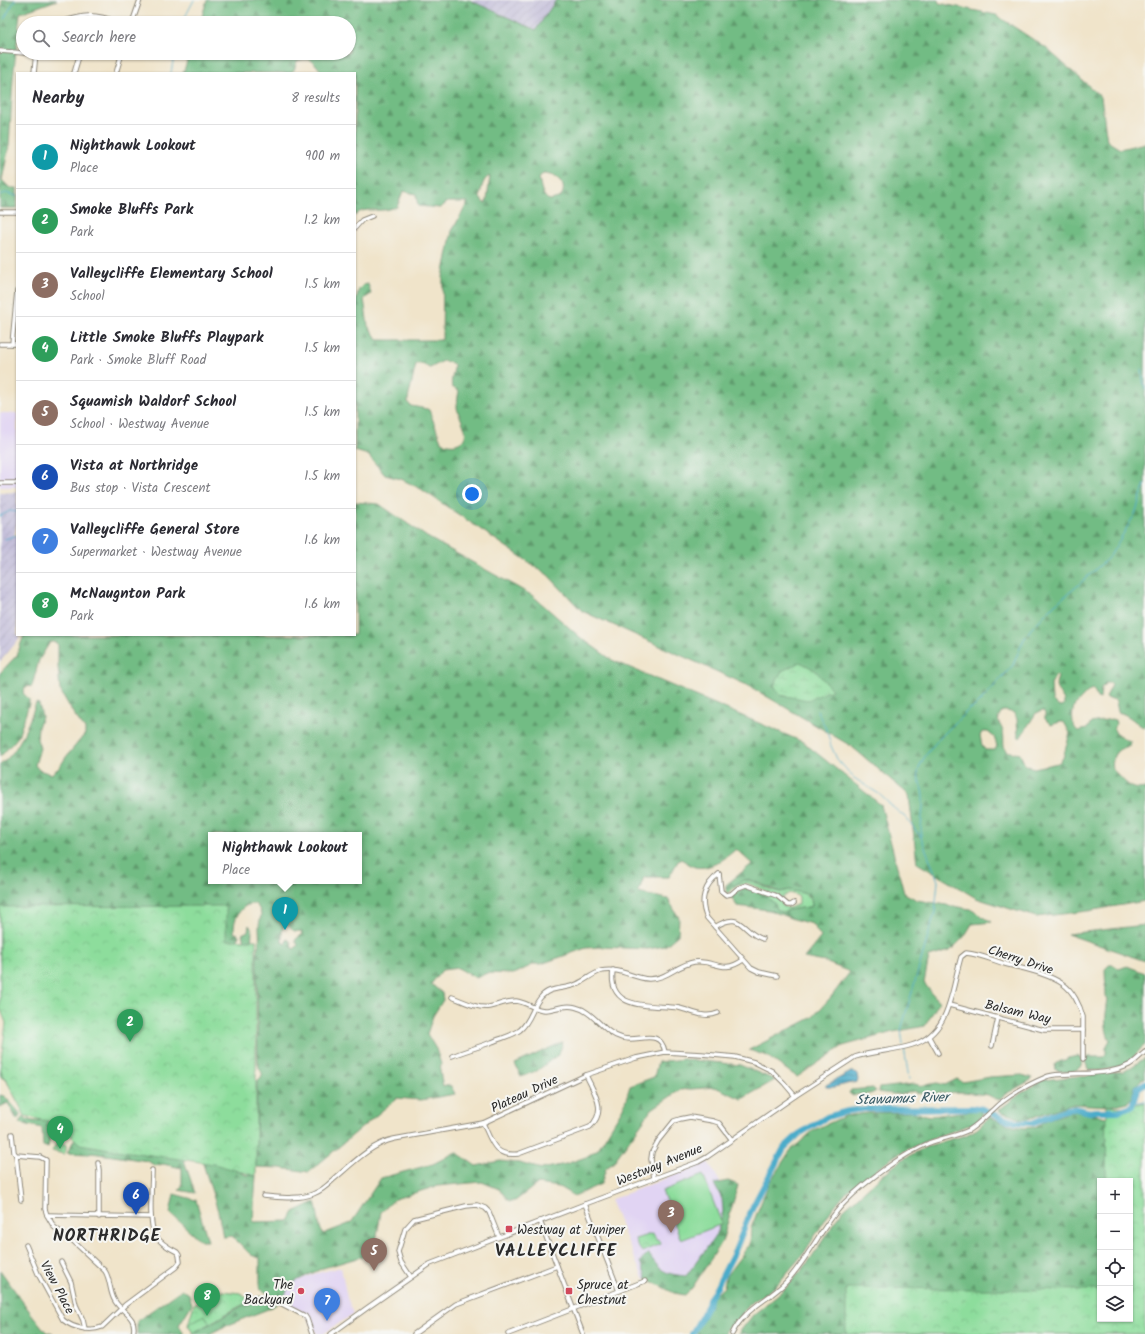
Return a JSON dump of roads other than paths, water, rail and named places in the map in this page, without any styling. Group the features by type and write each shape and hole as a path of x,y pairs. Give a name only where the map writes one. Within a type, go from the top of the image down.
{"street":[{"path":"134,16 140,0"},
{"path":"0,51 16,52"},
{"path":"34,72 35,60"},
{"path":"74,72 78,60"},
{"path":"116,72 120,60"},
{"path":"0,212 16,212"},
{"path":"356,227 362,220 372,216"},
{"path":"12,344 16,302"},
{"path":"0,344 16,344"},
{"path":"0,483 16,483"},
{"path":"777,976 759,972 751,968 743,960 707,918 703,910 703,895 713,879 719,874 721,891 726,895 731,894 738,888 746,885 777,896 788,905 794,903"},
{"path":"715,927 725,921 734,920 742,923 755,936 763,939"},
{"name":"Westway Avenue","path":"331,1334 410,1277 435,1262 698,1162 855,1057 866,1053 912,1045 929,1037 942,1023 945,1017 960,960 963,954"},
{"name":"Cherry Drive","path":"963,954 970,954 1035,973 1063,984 1075,997 1082,1011 1083,1059"},
{"path":"452,1056 515,1033 527,1022 539,999 546,992 571,987 593,974 602,971 613,970 654,979 663,977 688,964 700,962 725,967 736,965 743,960"},
{"path":"613,970 612,980 615,990 621,998 630,1003 677,1008 703,1015 713,1015 718,1013"},
{"path":"452,997 480,1007 490,1007 514,1001 544,1010 564,1006 578,1008 589,1014 614,1036 630,1040 646,1037 654,1038 663,1045 665,1052"},
{"name":"Balsam Way","path":"949,1005 1044,1030 1083,1030"},
{"path":"992,1046 998,1018"},
{"path":"929,1037 938,1053"},
{"name":"Plateau Drive","path":"263,1196 298,1198 317,1192 370,1150 389,1140 483,1123 586,1074 636,1058 665,1052 710,1054 735,1057 754,1062 772,1071 795,1096"},
{"path":"732,1334 738,1324 751,1309 786,1283 805,1259 834,1215 853,1195 901,1158 928,1144 965,1132 977,1125 995,1108 1021,1089 1047,1076 1103,1072 1119,1069 1130,1064 1145,1052"},
{"path":"483,1123 494,1147 503,1154 510,1155 518,1154 590,1127 596,1121 599,1114 599,1108 586,1074"},
{"path":"654,1178 651,1159 652,1152 658,1141 674,1121 690,1117 713,1121 719,1123 732,1140"},
{"path":"12,1134 21,1200"},
{"path":"16,1155 40,1156 45,1159 47,1215 54,1227 73,1240 105,1271 114,1299 130,1315 134,1324 133,1334"},
{"path":"98,1164 99,1217"},
{"path":"61,1262 71,1282 76,1305 83,1320 85,1329 102,1327 122,1308 176,1268 180,1262 177,1252 163,1243 155,1235 152,1217 152,1170"},
{"path":"585,1204 619,1291"},
{"path":"410,1277 401,1262 398,1252 405,1229 414,1219 466,1206 477,1205 485,1208 489,1212 499,1237"},
{"path":"47,1215 152,1217"},
{"path":"540,1221 583,1334"},
{"name":"View Place","path":"26,1245 39,1276 62,1318 69,1324 85,1329"},
{"path":"414,1334 456,1304 557,1266"},
{"path":"508,1334 645,1281"},
{"path":"280,1303 305,1316 312,1334"}],"water":[{"path":"851,1072 855,1072 857,1074 857,1082 826,1087 826,1085"}],"waterway":[{"path":"4,19 15,0"},
{"path":"186,16 194,0"},
{"path":"171,72 173,60"},
{"path":"0,195 6,193 16,196"},
{"path":"1142,369 1145,390"},
{"path":"921,837 923,797 918,773 920,765 925,757 939,739 969,709 974,707 1013,665 1023,641 1030,630 1055,604 1110,556 1135,514 1145,484"},
{"path":"0,516 10,511 16,512"},
{"path":"5,539 16,535"},
{"path":"817,711 827,731 831,746 837,759 854,778 879,794 906,818 921,837 938,881 935,912 901,1030 903,1045"},
{"path":"904,1048 909,1079"},
{"name":"Stawamus River","path":"692,1334 735,1251 753,1206 784,1148 799,1134 827,1117 848,1111 864,1109 980,1108 1002,1118 1016,1122 1032,1123 1061,1111 1073,1108 1090,1112 1118,1111 1132,1106 1138,1087 1145,1083"},
{"path":"1134,1103 1145,1101"}],"place":[{"name":"Nighthawk Lookout","path":"285,930"},
{"name":"Smoke Bluffs Park","path":"130,1042"},
{"name":"Little Smoke Bluffs Playpark","path":"60,1149"},
{"name":"Vista at Northridge","path":"136,1215"},
{"name":"Westway at Juniper","path":"509,1229"},
{"name":"Valleycliffe Elementary School","path":"671,1233"},
{"name":"Squamish Waldorf School","path":"374,1271"},
{"name":"The Backyard","path":"301,1291"},
{"name":"Spruce at Chestnut","path":"569,1291"},
{"name":"McNaugnton Park","path":"207,1316"},
{"name":"Valleycliffe General Store","path":"327,1321"}],"district":[{"name":"NORTHRIDGE","path":"107,1235"},
{"name":"VALLEYCLIFFE","path":"556,1250"}]}
